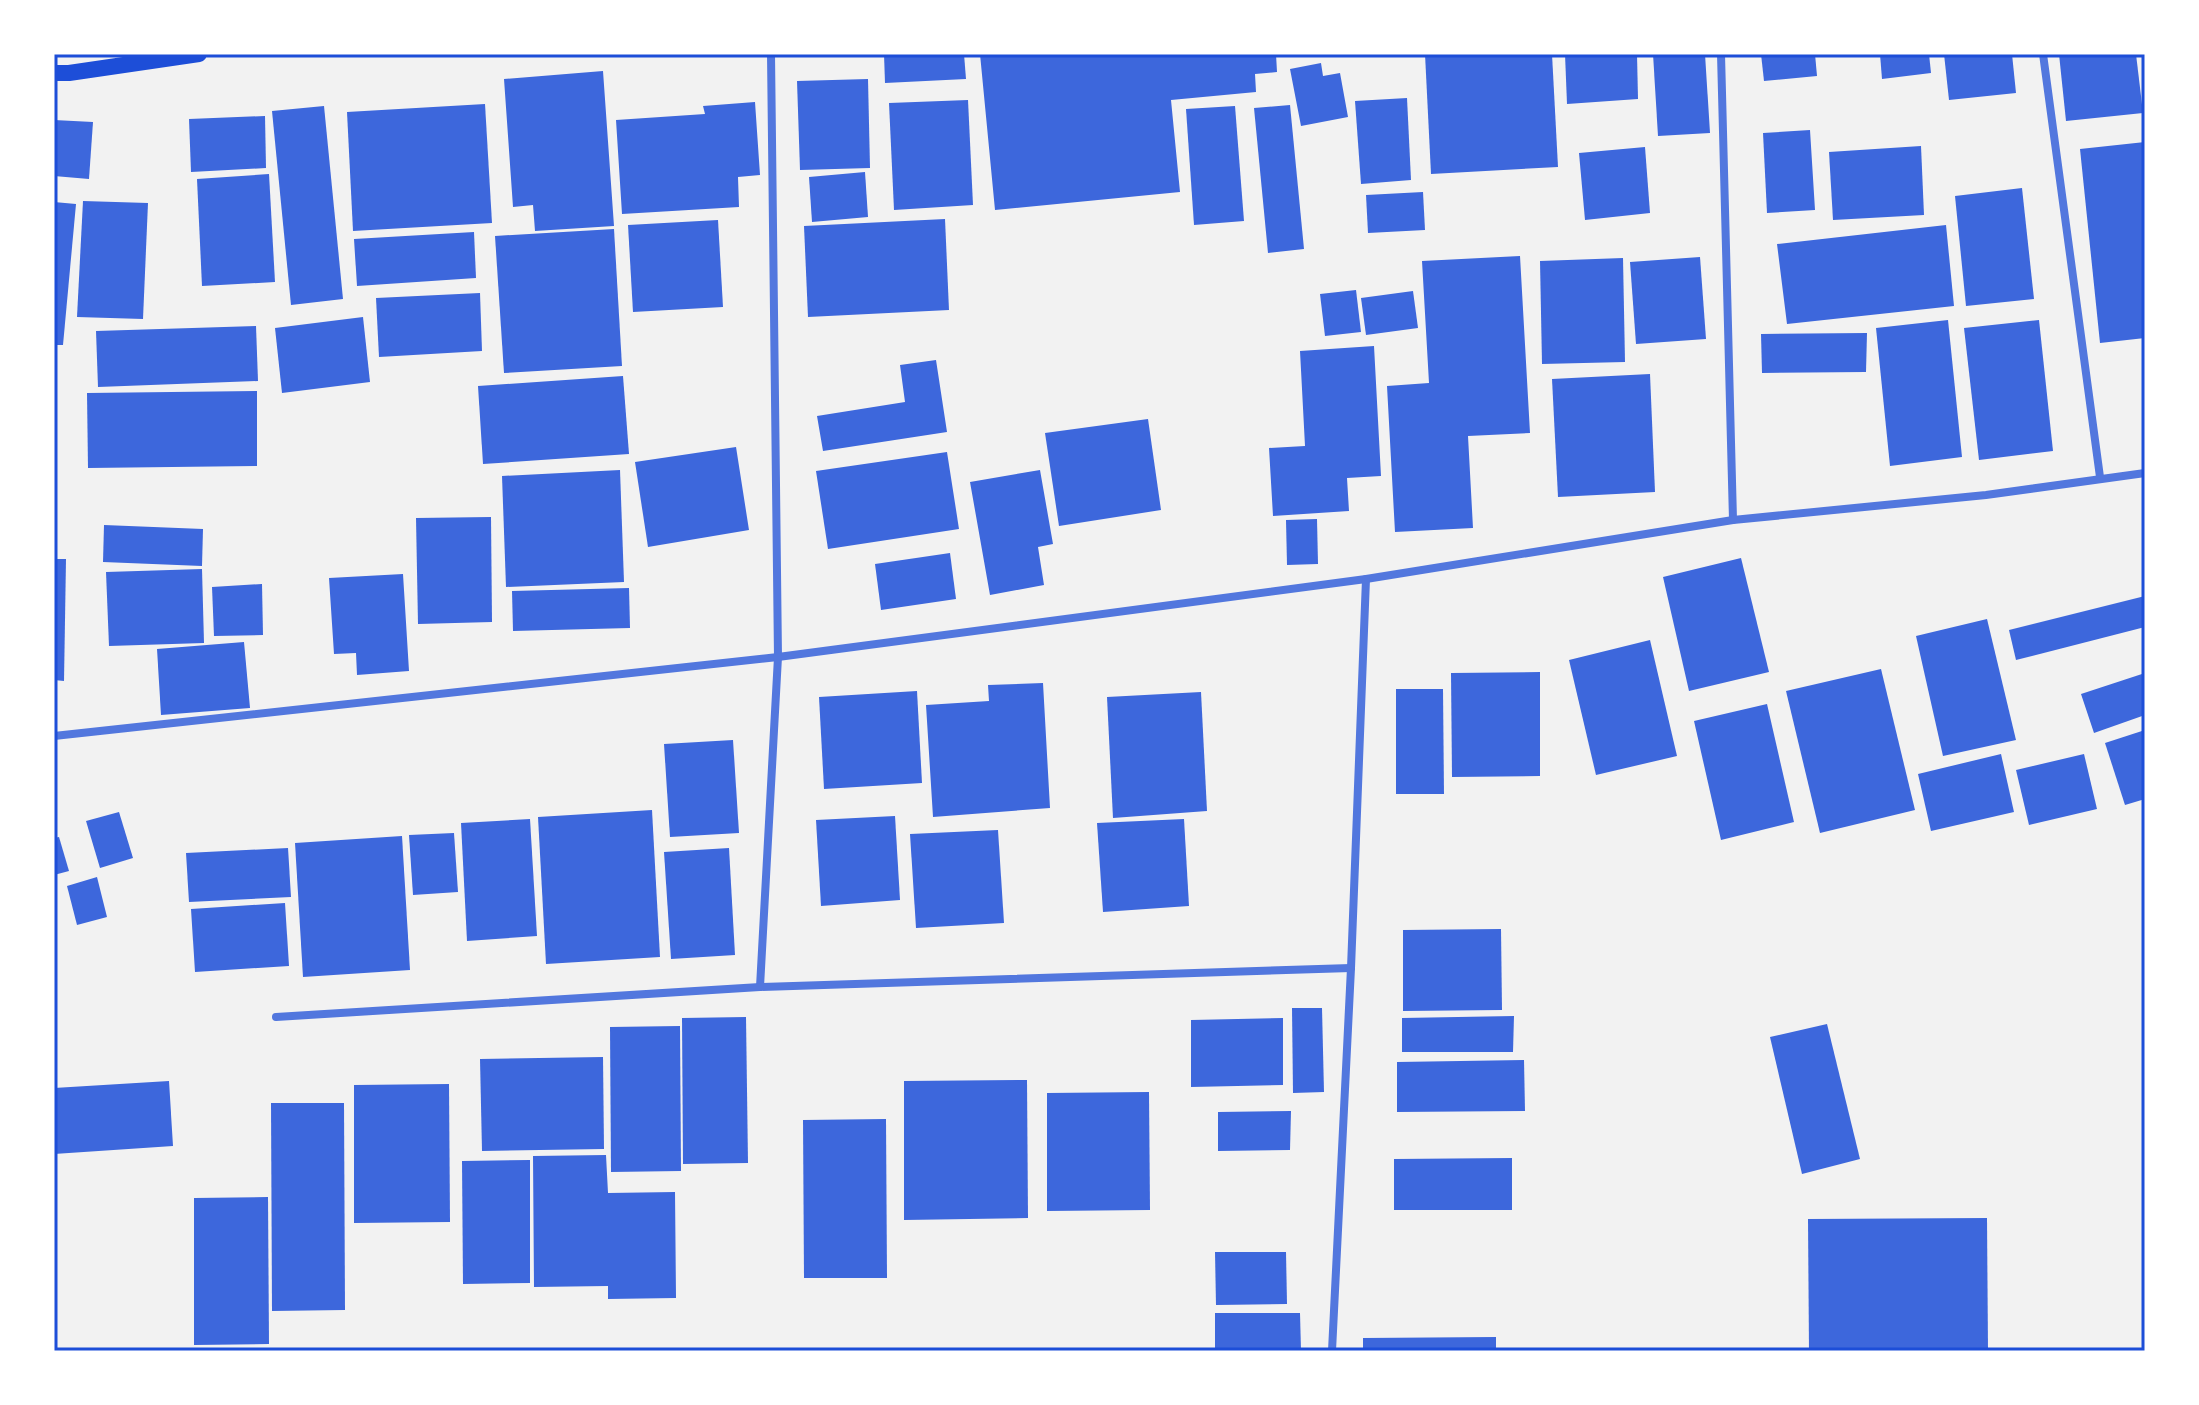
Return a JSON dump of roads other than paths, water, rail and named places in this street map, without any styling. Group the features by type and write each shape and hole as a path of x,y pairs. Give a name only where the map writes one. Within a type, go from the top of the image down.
{"main road":[{"path":"54,73 199,54"}],"street":[{"path":"760,987 778,657 771,54"},
{"path":"1721,54 1733,520"},
{"path":"2043,54 2100,477"},
{"path":"54,736 778,657 1366,579 1733,520 1986,495 2145,473"},
{"path":"1332,1351 1366,579"},
{"path":"276,1017 760,987 1351,968"}]}
